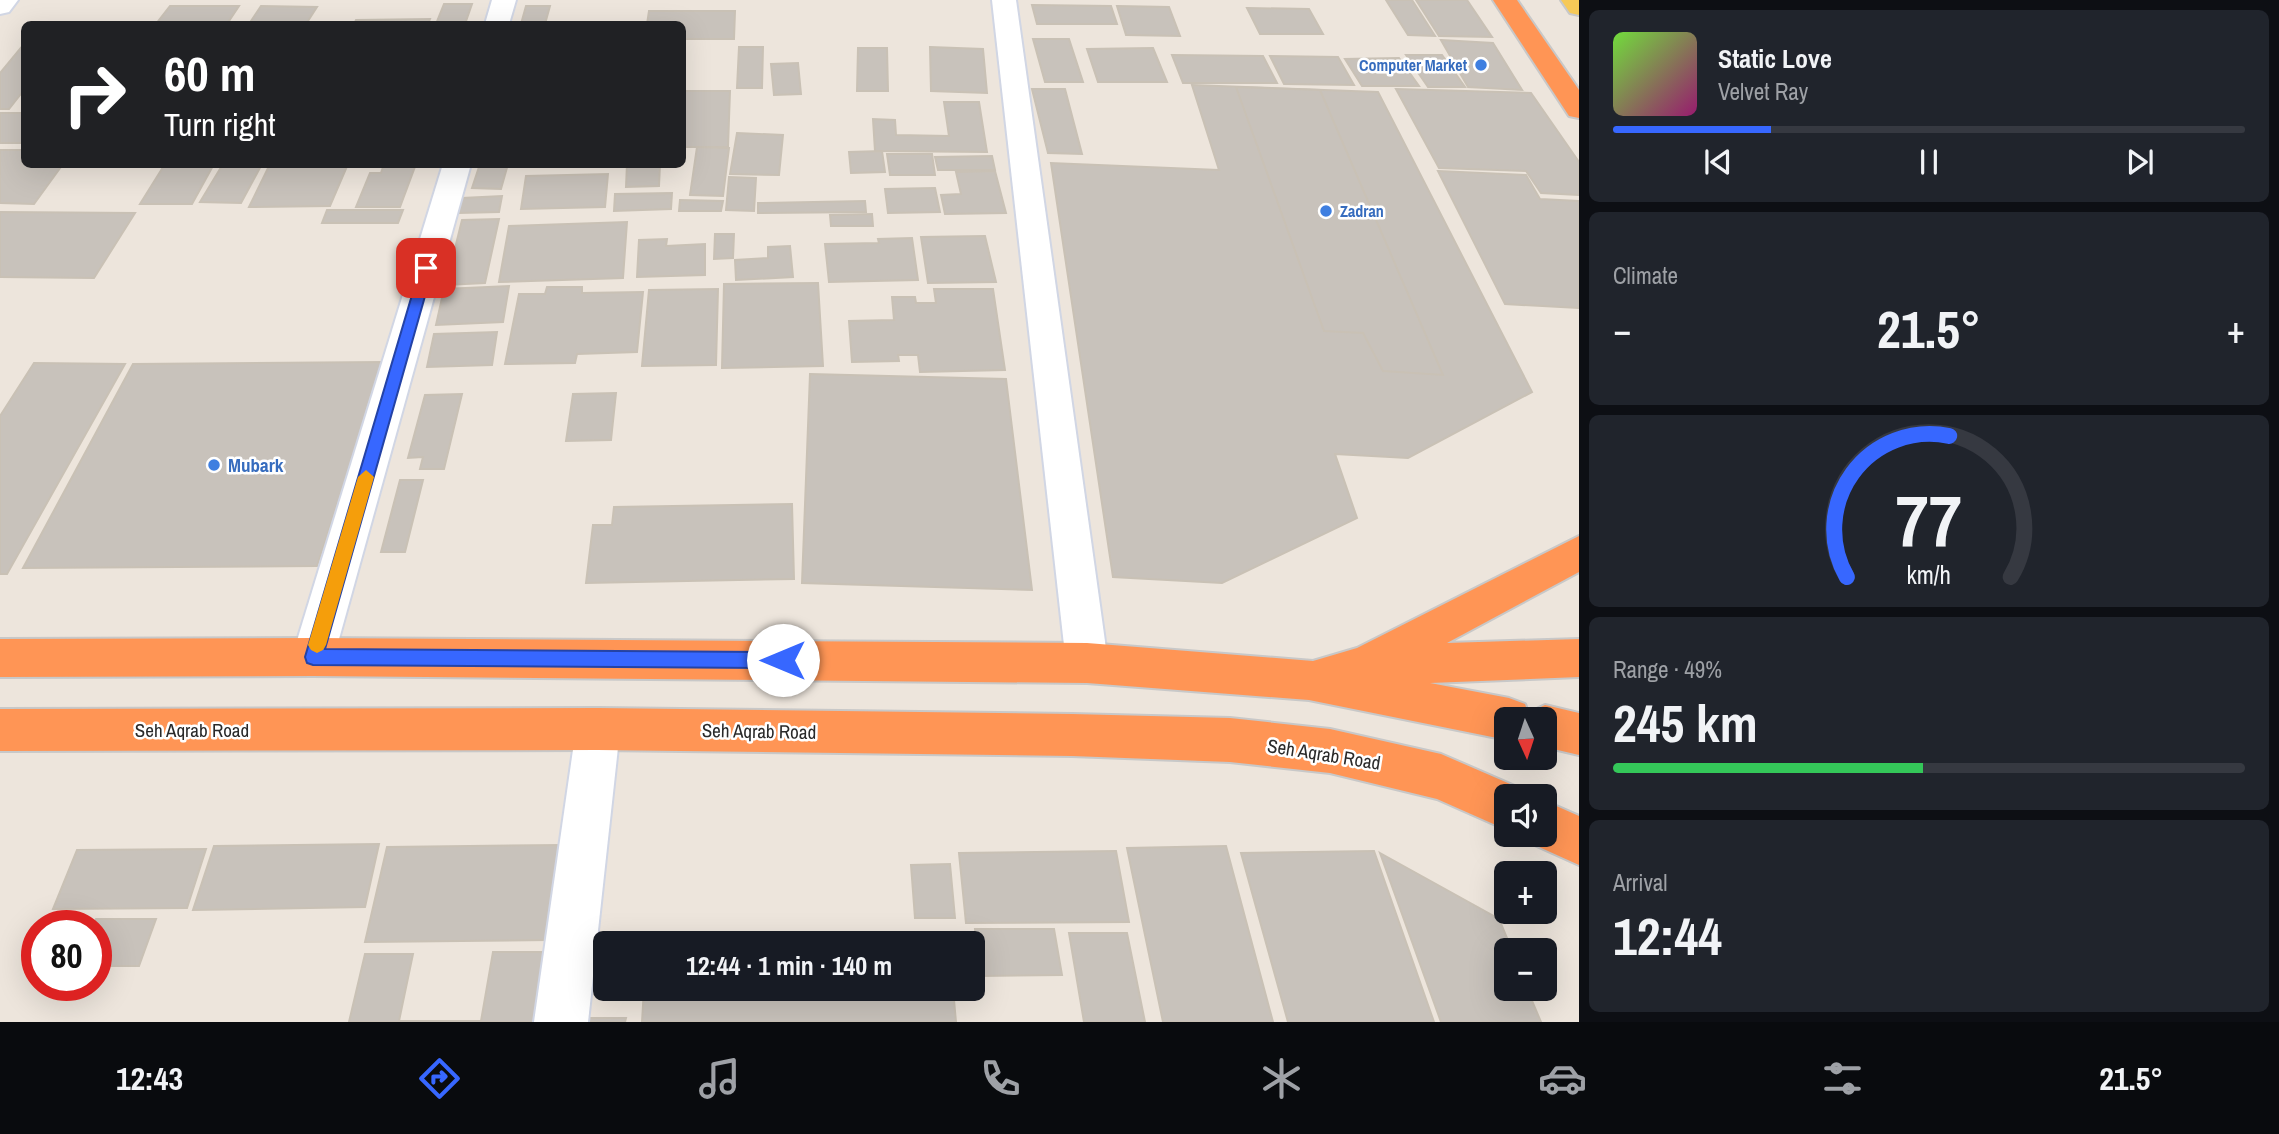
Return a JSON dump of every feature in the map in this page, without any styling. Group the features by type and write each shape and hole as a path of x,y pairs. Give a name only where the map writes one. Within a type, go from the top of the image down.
{"highway":[{"path":"1505,0 1579,110"},
{"path":"1309,681 1365,666 1579,553"},
{"path":"0,658 313,657 1087,663 1309,681 1494,716"},
{"path":"1365,666 1579,658"},
{"name":"Seh Aqrab Road","path":"0,730 598,729 1072,735 1230,740 1330,751 1441,777 1494,801"},
{"path":"1558,729 1579,734"},
{"path":"1557,831 1579,841"}],"main road":[{"path":"1573,0 1579,8"}],"street":[{"path":"0,7 6,0"},
{"path":"498,21 504,0"},
{"path":"1004,0 1087,663"},
{"path":"313,657 456,168"},
{"path":"561,1022 598,729"}],"building":[{"path":"1386,0 1412,0 1435,36 1408,35"},
{"path":"1416,0 1467,0 1492,37 1439,36"},
{"path":"444,4 472,4 466,21 437,21"},
{"path":"1032,5 1111,6 1117,24 1037,24"},
{"path":"170,6 239,6 229,21 158,21"},
{"path":"261,6 317,7 308,21 251,21"},
{"path":"526,6 550,6 546,21 522,21"},
{"path":"1117,6 1169,7 1180,36 1126,35"},
{"path":"1247,8 1309,9 1323,34 1260,34"},
{"path":"649,11 735,11 734,39 686,39 686,21 647,21"},
{"path":"430,19 429,21 356,20"},
{"path":"1033,39 1069,39 1083,82 1045,82"},
{"name":"Computer Market","path":"1441,40 1493,43 1522,90 1468,87"},
{"path":"739,47 763,47 762,88 737,88"},
{"path":"930,47 983,49 987,93 931,91"},
{"path":"21,48 21,94 9,109 0,109 0,73"},
{"path":"858,48 887,48 888,91 857,91"},
{"path":"1153,48 1167,82 1098,82 1087,49"},
{"path":"1172,55 1263,56 1277,83 1183,83"},
{"path":"1406,55 1442,55 1465,87 1428,87"},
{"path":"1270,56 1338,57 1354,85 1284,84"},
{"path":"1399,58 1419,86 1362,86 1345,59"},
{"path":"798,63 801,94 774,95 771,64"},
{"path":"1192,85 1378,92 1532,392 1408,458 1335,454 1357,518 1222,583 1113,577 1051,163 1219,170"},
{"name":"Zadran","path":"1236,87 1320,90 1443,375 1383,371 1363,333 1324,331"},
{"path":"1032,89 1065,89 1082,154 1048,153"},
{"path":"1396,89 1531,93 1579,162 1579,195 1541,193 1526,171 1439,168"},
{"path":"686,91 730,91 728,147 686,147"},
{"path":"944,102 979,102 987,152 875,151 873,119 895,120 896,135 949,136"},
{"path":"0,113 21,113 21,143 0,143"},
{"path":"737,133 783,135 779,175 730,174"},
{"path":"697,147 729,148 723,196 690,195"},
{"path":"0,150 21,150 21,168 60,168 34,204 0,203"},
{"path":"882,151 885,172 851,173 849,152"},
{"path":"887,154 932,154 935,175 890,175"},
{"path":"992,156 995,170 938,170 935,157"},
{"path":"162,168 212,168 192,204 140,204"},
{"path":"221,168 260,168 241,203 200,202"},
{"path":"268,168 346,168 330,206 249,207"},
{"path":"383,168 415,168 400,207 356,207 370,173 381,173"},
{"path":"479,168 507,168 501,189 472,188"},
{"path":"627,168 660,168 659,186 626,187"},
{"path":"995,171 1006,213 945,214 941,195 961,194 956,172"},
{"path":"1438,171 1526,175 1540,199 1579,201 1579,308 1505,304"},
{"path":"608,174 605,207 521,209 526,176"},
{"path":"729,177 756,178 754,211 726,210"},
{"path":"935,188 940,212 888,213 885,189"},
{"path":"672,193 671,209 614,211 615,194"},
{"path":"502,196 499,212 459,213 462,198"},
{"path":"680,200 723,201 721,211 679,211"},
{"path":"865,201 866,212 758,213 758,203"},
{"path":"327,210 403,210 398,223 322,223"},
{"path":"0,212 135,213 94,278 0,277"},
{"path":"872,214 873,226 831,226 830,215"},
{"path":"499,219 485,283 446,285 462,220"},
{"path":"627,222 623,278 499,282 509,226"},
{"path":"715,234 734,234 733,258 714,259"},
{"path":"985,236 996,282 928,283 921,237"},
{"path":"912,238 918,280 829,282 825,244 879,243 878,239"},
{"path":"667,239 666,246 705,244 705,275 637,277 639,240"},
{"path":"790,246 793,277 736,280 735,260 768,258 768,247"},
{"path":"818,283 823,366 722,368 724,284"},
{"path":"509,286 503,322 436,325 444,289"},
{"path":"547,287 582,287 582,293 643,292 637,352 577,354 575,363 505,364 519,294 545,294"},
{"path":"718,289 716,365 642,366 649,290"},
{"path":"934,289 993,289 1005,370 920,372 918,355 898,355 899,361 852,362 849,321 894,320 892,297 915,297 916,303 936,303"},
{"path":"497,332 492,365 427,367 434,334"},
{"name":"Mubark","path":"384,362 317,566 23,568 133,364"},
{"path":"34,363 125,364 7,574 0,574 0,416"},
{"path":"810,374 1006,379 1032,590 802,583"},
{"path":"616,393 611,440 566,441 573,394"},
{"path":"462,394 444,469 420,469 423,457 408,458 425,395"},
{"path":"400,480 423,480 405,552 381,552"},
{"path":"792,504 794,579 586,583 593,525 612,525 614,507"},
{"path":"379,844 365,907 193,910 214,846"},
{"path":"561,845 549,940 365,942 387,847"},
{"path":"1226,846 1273,1022 1163,1022 1127,848"},
{"path":"206,849 187,908 53,909 77,850"},
{"path":"1116,851 1129,922 966,923 959,853"},
{"path":"1374,851 1434,1022 1288,1022 1241,853"},
{"path":"1380,853 1494,916 1494,924 1501,924 1507,938 1494,938 1494,1001 1532,1001 1541,1022 1441,1022"},
{"path":"950,864 955,918 915,918 911,865"},
{"path":"112,919 156,919 139,966 112,966"},
{"path":"1054,929 1062,975 985,976 985,931 975,931"},
{"path":"1069,933 1127,933 1145,1022 1084,1022"},
{"path":"493,952 550,952 542,1022 349,1022 365,954 413,954 399,1021 481,1021"},
{"path":"643,1001 954,1001 956,1022 642,1022"},
{"path":"584,1018 626,1018 625,1022 584,1022"}],"slow traffic":[{"path":"317,645 366,477"}],"place":[{"name":"Computer Market","path":"1481,65"},
{"name":"Zadran","path":"1326,211"},
{"name":"Mubark","path":"214,465"}],"route":[{"path":"426,268 313,657 783,660"}]}
